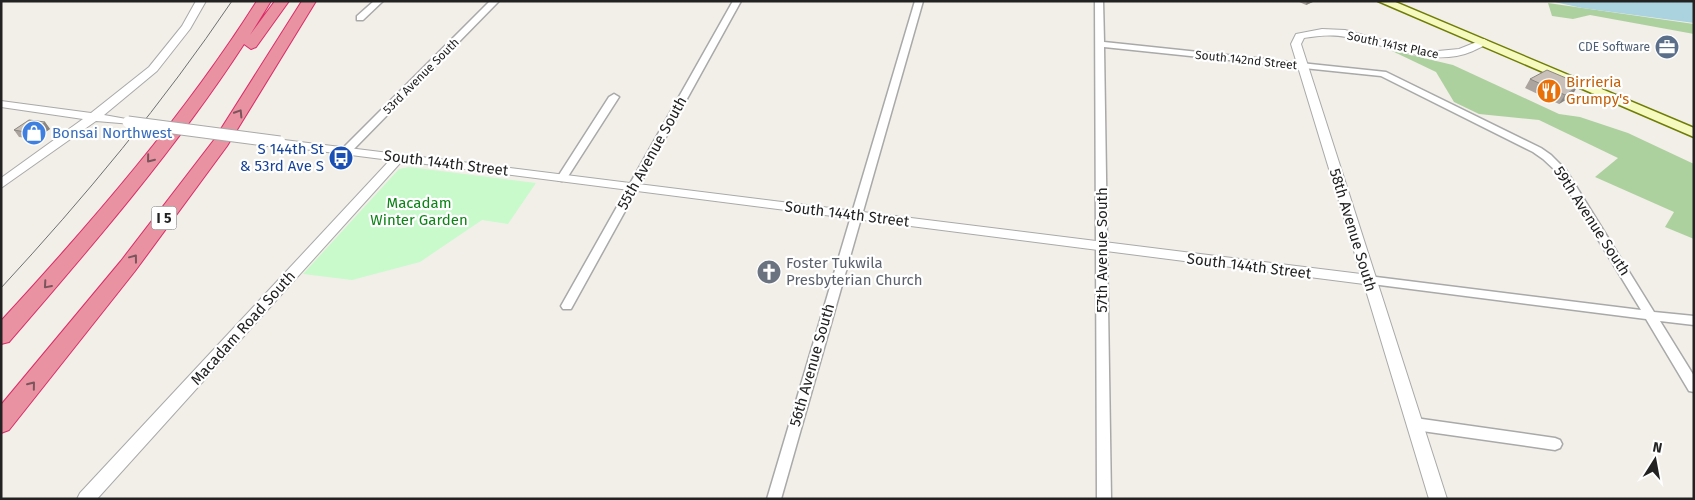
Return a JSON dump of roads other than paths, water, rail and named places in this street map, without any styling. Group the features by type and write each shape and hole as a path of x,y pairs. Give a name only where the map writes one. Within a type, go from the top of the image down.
{"highway":[{"path":"1,336 49,283 192,107 235,48 264,1"},
{"path":"192,107 249,48 282,1"},
{"name":"I 5","path":"1,423 128,266 221,142 310,1"}],"main road":[{"path":"1383,1 1484,42 1694,133"}],"street":[{"path":"1,184 94,117 153,69 186,28 201,1"},
{"path":"360,18 379,1"},
{"name":"53rd Avenue South","path":"347,150 494,1"},
{"name":"55th Avenue South","path":"567,306 737,1"},
{"name":"56th Avenue South","path":"774,499 919,1"},
{"name":"57th Avenue South","path":"1099,1 1104,499"},
{"name":"South 141st Place","path":"1300,36 1316,33 1338,34 1440,56 1466,53 1484,42"},
{"name":"58th Avenue South","path":"1300,36 1296,44 1302,66 1438,499"},
{"name":"South 142nd Street","path":"1100,44 1373,73 1391,77"},
{"name":"59th Avenue South","path":"1391,77 1537,150 1555,162 1652,316 1694,387"},
{"path":"562,178 614,97"},
{"name":"South 144th Street","path":"1,104 1102,248 1694,321"},
{"name":"Macadam Road South","path":"86,499 399,157"},
{"path":"1415,424 1555,444"}],"water":[{"path":"1550,1 1694,1 1694,23 1582,8"}],"tram line":[{"path":"1,288 63,219 151,113 232,1"}],"place":[{"name":"CDE Software","path":"1667,47"},
{"name":"Birrieria Grumpy's","path":"1549,91"},
{"name":"Bonsai Northwest","path":"34,133"},
{"name":"S 144th St & 53rd Ave S","path":"341,158"},
{"name":"Foster Tukwila Presbyterian Church","path":"769,272"}],"park label":[{"name":"Macadam Winter Garden","path":"419,212"}]}
